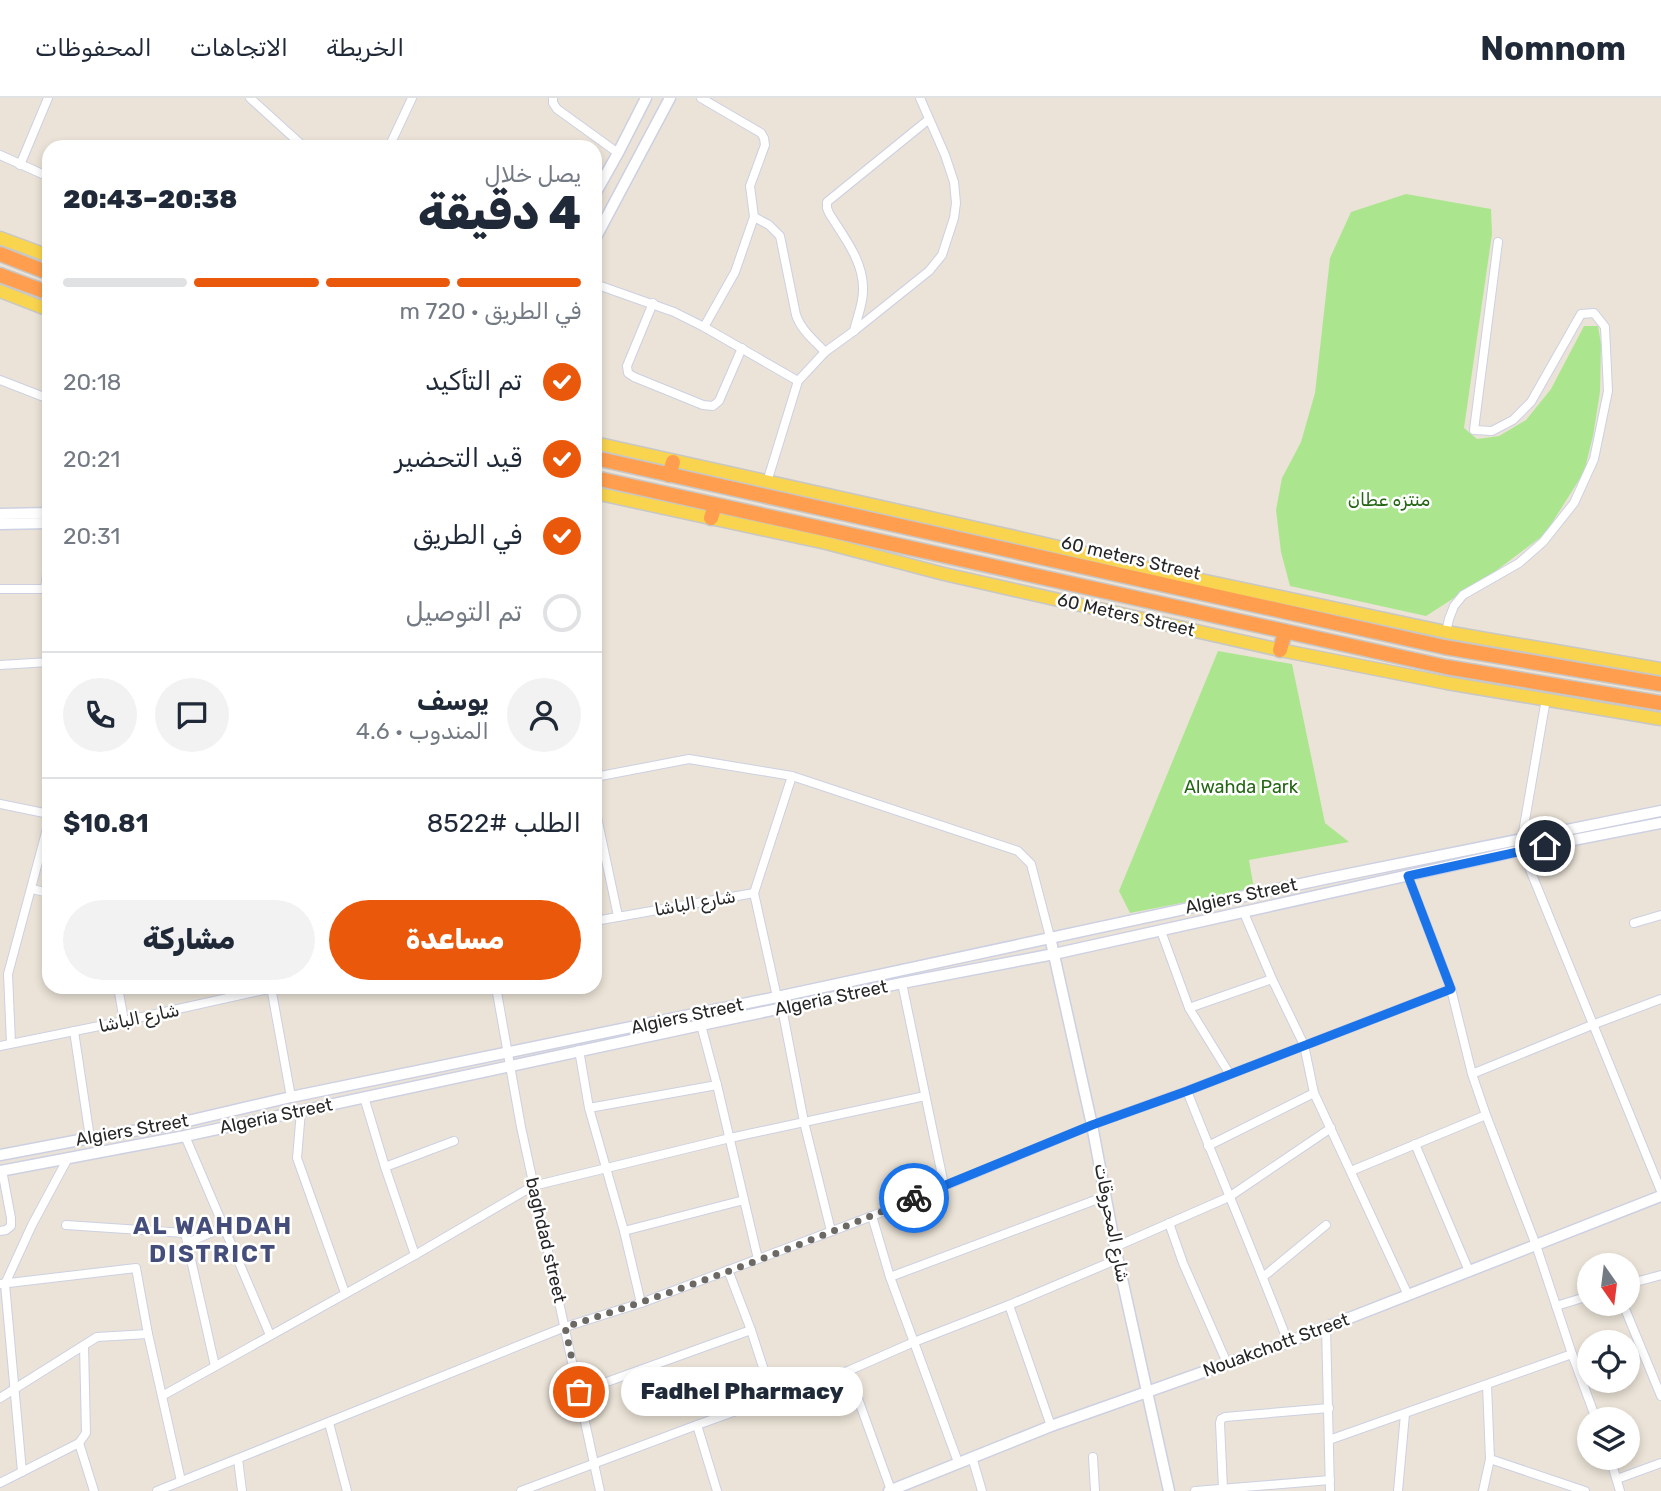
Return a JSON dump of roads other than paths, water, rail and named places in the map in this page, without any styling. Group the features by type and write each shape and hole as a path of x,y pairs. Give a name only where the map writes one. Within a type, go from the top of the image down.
{"highway":[{"path":"0,254 42,270"},
{"path":"0,275 42,290"},
{"name":"60 meters Street","path":"602,459 671,468 1093,570 1194,585 1444,647 1661,684"},
{"name":"60 meters Street","path":"602,480 713,512 1087,586 1134,599 1446,667 1661,703"},
{"path":"1087,586 1093,570"},
{"path":"1280,650 1285,632"}],"main road":[{"path":"602,182 646,98"},
{"path":"602,226 670,98"},
{"path":"618,153 635,164"},
{"path":"0,237 42,253"},
{"path":"0,291 42,307"},
{"name":"60 Meters Street","path":"602,445 671,468 767,482 1194,585 1661,669"},
{"name":"60 Meters Street","path":"602,495 713,512 944,574 1280,650 1447,683 1661,719"},
{"path":"0,514 42,513"},
{"path":"0,524 42,523"},
{"name":"Algiers Street","path":"0,1155 175,1124 291,1097 777,997 1324,879 1522,844 1661,811"},
{"name":"Algeria Street","path":"1,1171 185,1136 511,1067 579,1050 1161,931 1408,876 1522,844 1661,823"},
{"path":"1324,879 1327,894"},
{"name":"شارع المحروقات","path":"1050,937 1169,1491"},
{"path":"777,997 782,1008"},
{"path":"175,1124 185,1136"},
{"name":"Nouakchott Street","path":"890,1491 1051,1426 1288,1342 1661,1193"}],"street":[{"path":"20,165 48,98"},
{"path":"250,98 293,140"},
{"path":"392,140 412,98"},
{"path":"553,98 557,109 600,140"},
{"path":"701,98 761,133 765,145 750,186 754,217 735,272 704,327"},
{"path":"767,482 797,382 825,352 929,271 942,255 954,218 954,182 920,98"},
{"path":"854,331 864,290 862,273 829,214 827,202 929,120"},
{"path":"602,141 618,153"},
{"path":"0,155 42,174"},
{"path":"754,217 769,225 780,236 799,324 825,352"},
{"path":"1446,632 1454,606 1463,595 1519,563 1543,542 1574,503 1594,459 1608,391 1605,327 1594,313 1581,314 1531,402 1513,420 1492,431 1474,430 1498,242"},
{"path":"602,286 674,312 742,348 797,382"},
{"path":"653,303 627,366 628,373 634,377 703,405 712,406 719,401 742,348"},
{"path":"0,380 42,395"},
{"path":"0,589 42,589"},
{"path":"0,665 42,662"},
{"path":"1546,699 1522,844 1661,1193"},
{"path":"602,776 689,759 792,776 1018,850 1031,864 1050,937"},
{"path":"777,997 754,893 792,776"},
{"path":"0,804 42,813"},
{"path":"602,841 618,916"},
{"path":"11,1043 4,972 32,889 42,849"},
{"path":"1408,876 1451,989 1472,1074 1486,1115 1536,1245 1591,1407"},
{"path":"32,889 42,891"},
{"name":"شارع الباشا","path":"602,919 754,893"},
{"path":"1244,913 1304,1045 1314,1093 1408,1295"},
{"path":"1634,923 1661,915"},
{"path":"1161,931 1189,1008 1229,1073"},
{"path":"1189,1008 1272,979"},
{"path":"902,983 944,1185"},
{"path":"157,1491 565,1327 641,1303 872,1216 1092,1125 1451,989"},
{"path":"119,994 124,1021"},
{"name":"شارع الباشا","path":"0,1046 242,994"},
{"path":"274,994 291,1097"},
{"name":"baghdad street","path":"497,994 533,1186 600,1491"},
{"path":"1472,1074 1661,999"},
{"path":"782,1008 804,1122 831,1231"},
{"path":"701,1025 718,1085 758,1259"},
{"path":"74,1031 90,1138"},
{"path":"579,1050 589,1108 624,1231 641,1303"},
{"path":"589,1108 718,1085"},
{"path":"1187,1091 1288,1342"},
{"path":"1208,1146 1314,1093"},
{"path":"162,1396 533,1186 730,1138 925,1096"},
{"path":"364,1097 415,1255"},
{"path":"301,1111 298,1158 345,1293"},
{"path":"1351,1171 1486,1115"},
{"path":"1115,1247 1229,1197 1331,1128"},
{"path":"185,1136 270,1335"},
{"path":"386,1167 454,1141"},
{"path":"1415,1144 1469,1271"},
{"path":"22,1472 3,1284 68,1158"},
{"path":"0,1231 11,1226 1,1171"},
{"path":"890,1277 1106,1196"},
{"path":"624,1231 744,1200"},
{"path":"872,1216 890,1277 958,1462"},
{"path":"1169,1223 1183,1263 1227,1363"},
{"path":"66,1225 185,1233 215,1366"},
{"path":"1263,1277 1326,1225"},
{"path":"187,1242 225,1227"},
{"path":"521,1491 848,1371 1118,1259"},
{"path":"3,1284 136,1268 181,1481"},
{"path":"728,1270 751,1329 773,1398"},
{"path":"1640,1281 1661,1275"},
{"path":"1556,1306 1577,1300"},
{"path":"1009,1305 1051,1426"},
{"path":"1628,1316 1661,1396"},
{"path":"1326,1327 1330,1491"},
{"path":"579,1392 751,1329"},
{"path":"0,1398 97,1337 148,1334"},
{"path":"10,1491 3,1481 79,1443 86,1433 84,1346"},
{"path":"1329,1440 1572,1354"},
{"path":"848,1371 890,1491"},
{"path":"1483,1491 1490,1459 1487,1385"},
{"path":"1223,1489 1221,1419 1329,1408"},
{"path":"1398,1491 1405,1414"},
{"path":"329,1423 347,1491"},
{"path":"697,1425 717,1491"},
{"path":"79,1443 94,1491"},
{"path":"972,1457 982,1491"},
{"path":"1093,1457 1095,1491"},
{"path":"237,1459 242,1491"},
{"path":"1490,1459 1561,1487 1585,1491"},
{"path":"1617,1479 1661,1463"},
{"path":"1614,1470 1620,1491"},
{"path":"1195,1491 1330,1480"}],"place":[{"name":"Fadhel Pharmacy","path":"579,1392"}],"district":[{"name":"AL WAHDAH DISTRICT","path":"213,1240"}],"park label":[{"name":"منتزه عطان","path":"1389,500"},
{"name":"Alwahda Park","path":"1241,787"}]}
